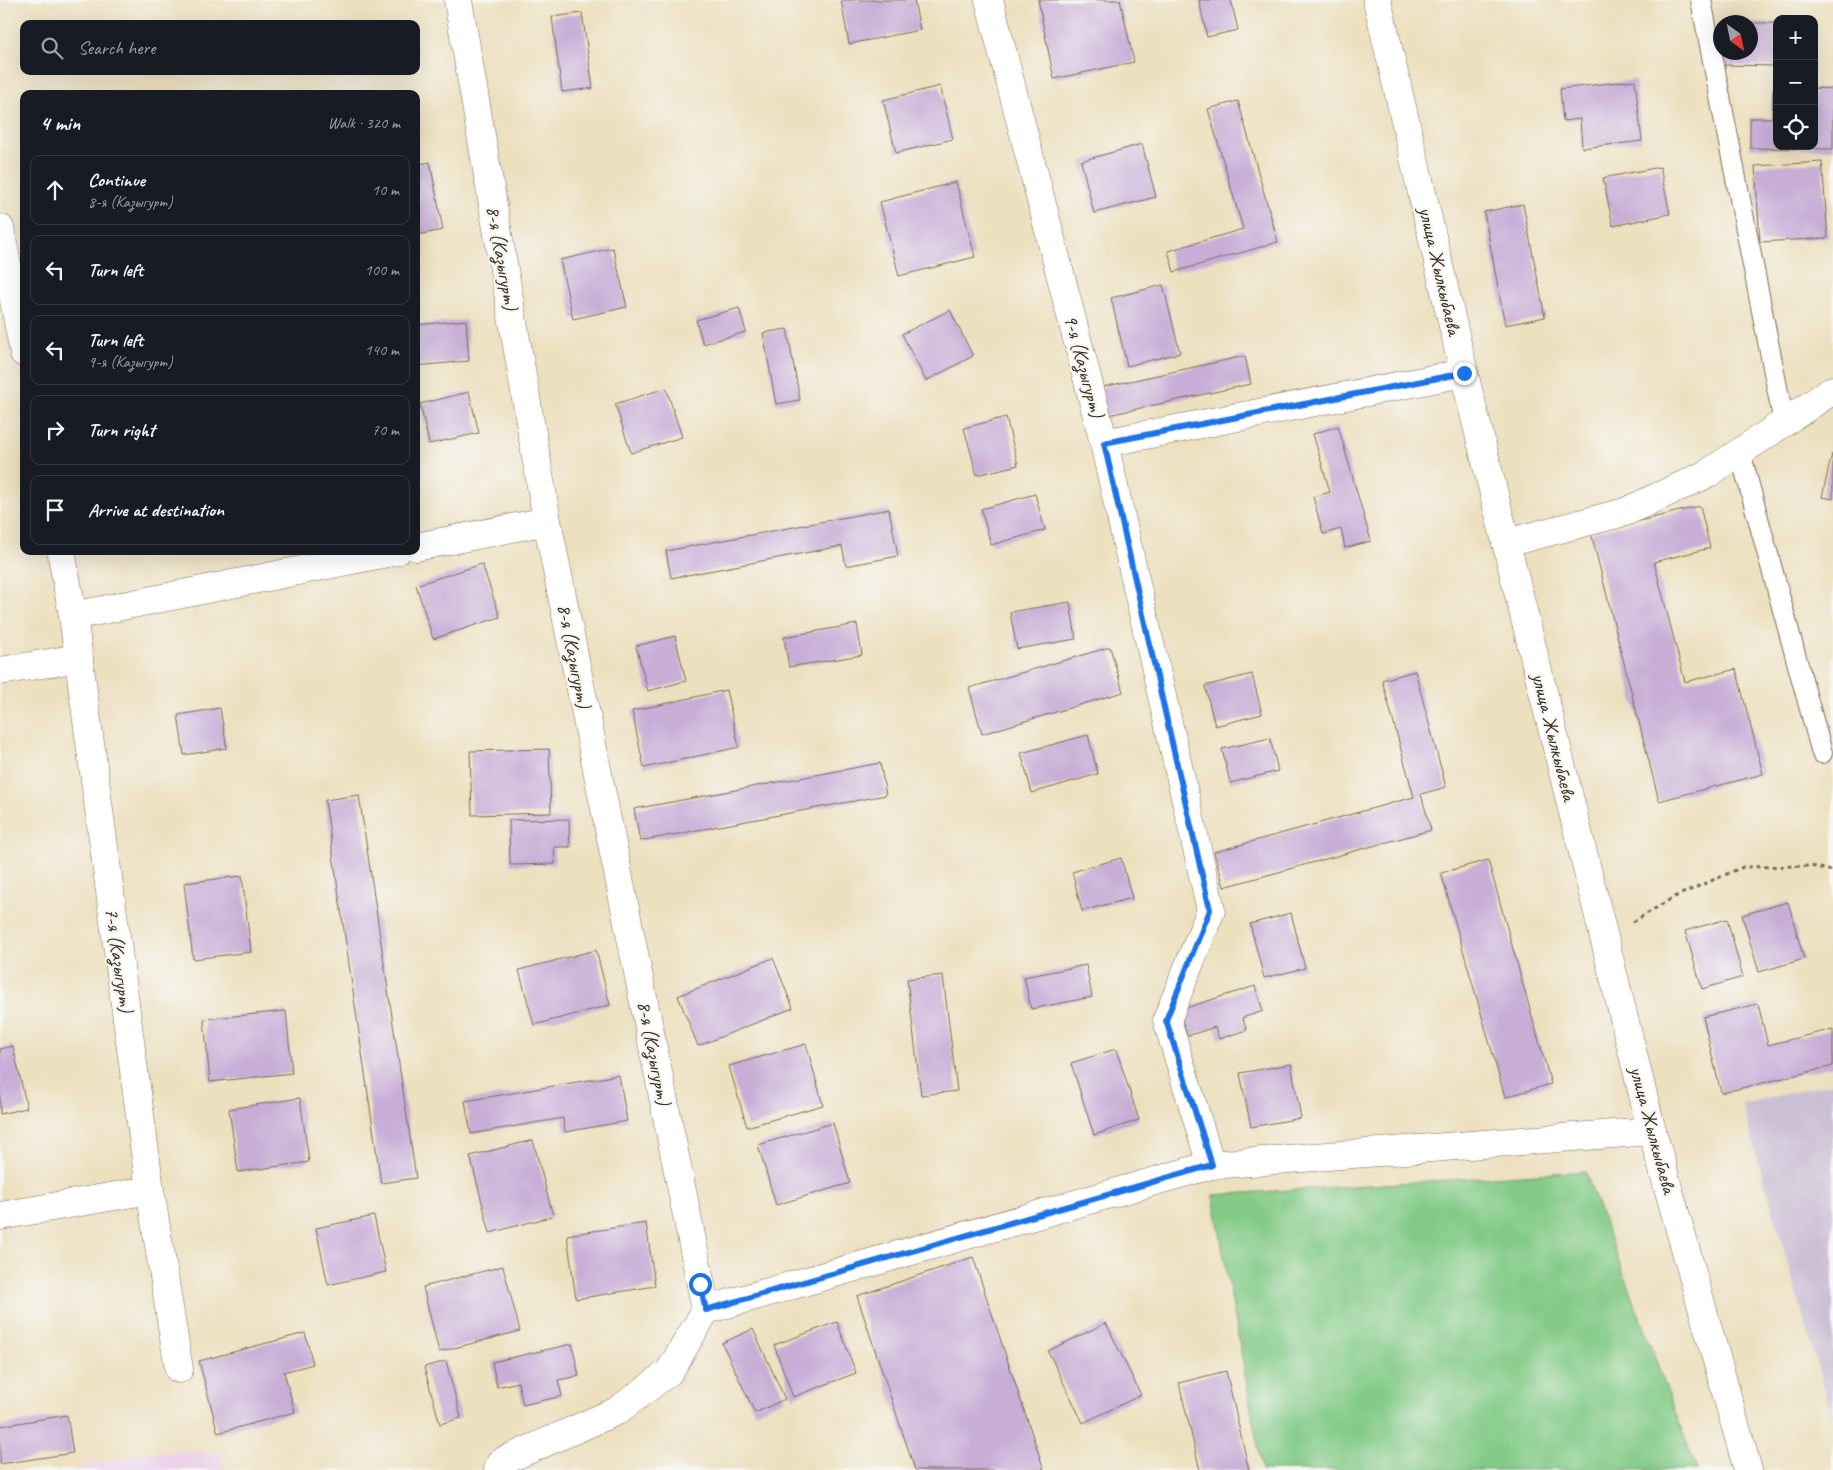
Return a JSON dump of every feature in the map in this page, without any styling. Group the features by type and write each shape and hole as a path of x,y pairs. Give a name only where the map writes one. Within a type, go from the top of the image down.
{"street":[{"name":"8-я (Казыгурт)","path":"458,0 547,521 706,1310"},
{"name":"9-я (Казыгурт)","path":"989,0 1104,443 1210,910 1166,1020 1212,1165"},
{"name":"улица Жылкыбаева","path":"1377,0 1464,373 1652,1131 1748,1470"},
{"path":"0,228 20,333"},
{"path":"1104,443 1464,373"},
{"path":"1506,543 1626,512 1707,474 1833,390"},
{"path":"420,546 547,521"},
{"name":"7-я (Казыгурт)","path":"62,555 79,658 150,1190 179,1369"},
{"path":"73,616 377,555"},
{"path":"0,671 79,658"},
{"path":"498,1470 501,1462 617,1411 669,1372 706,1310 1212,1165 1652,1131"},
{"path":"0,1216 150,1190"}],"lane":[{"path":"1701,0 1784,423"},
{"path":"1740,452 1822,753"}],"path":[{"path":"1604,940 1674,897 1742,867 1811,866 1833,871"}],"shaded area":[{"path":"1833,1083 1833,1420 1742,1104"},
{"path":"219,1451 223,1470 68,1470 148,1453"}],"green space":[{"path":"1585,1171 1697,1470 1262,1470 1213,1195"}],"building":[{"path":"841,0 914,0 920,30 849,44"},
{"path":"1038,0 1120,0 1134,62 1054,79"},
{"path":"1199,0 1231,0 1238,30 1207,37"},
{"path":"582,13 593,88 562,92 552,17"},
{"path":"1758,23 1773,23 1773,66 1723,65 1723,60 1758,60"},
{"path":"1635,80 1642,141 1582,148 1580,119 1563,121 1560,89"},
{"path":"940,86 953,139 896,153 883,100"},
{"path":"1773,88 1773,148 1750,148 1750,118 1772,118"},
{"path":"1818,88 1833,89 1833,149 1818,149"},
{"path":"1238,101 1278,242 1174,272 1168,251 1243,229 1208,109"},
{"path":"1142,144 1156,197 1094,213 1081,161"},
{"path":"430,162 443,230 420,234 420,164"},
{"path":"1822,162 1828,238 1760,242 1755,166"},
{"path":"1660,167 1670,214 1613,226 1603,178"},
{"path":"956,182 975,257 899,276 880,202"},
{"path":"1523,204 1545,317 1505,325 1484,212"},
{"path":"613,248 627,307 573,319 560,260"},
{"path":"1163,285 1180,353 1127,366 1111,298"},
{"path":"739,308 746,332 703,344 696,320"},
{"path":"950,310 973,356 926,381 902,334"},
{"path":"466,320 469,361 420,366 420,325"},
{"path":"787,329 800,400 776,404 763,333"},
{"path":"1245,356 1251,384 1104,416 1098,388"},
{"path":"666,388 682,437 631,453 615,404"},
{"path":"469,392 479,433 429,444 420,404"},
{"path":"1006,417 1018,465 977,475 964,428"},
{"path":"1338,426 1371,541 1345,548 1341,529 1323,534 1313,497 1330,492 1313,434"},
{"path":"1833,454 1833,499 1822,497"},
{"path":"1035,494 1045,530 991,545 981,509"},
{"path":"1700,506 1710,548 1654,562 1685,682 1736,669 1763,774 1659,801 1591,533"},
{"path":"889,509 898,556 846,566 842,546 671,578 666,551"},
{"path":"482,564 500,617 433,639 416,585"},
{"path":"1070,602 1076,639 1017,649 1010,612"},
{"path":"857,624 862,655 789,667 784,637"},
{"path":"675,636 686,681 648,691 636,646"},
{"path":"1110,647 1123,692 982,734 969,688"},
{"path":"1415,671 1446,787 1421,794 1431,830 1224,887 1214,852 1414,797 1382,680"},
{"path":"1252,674 1262,714 1215,726 1205,686"},
{"path":"726,690 739,747 644,768 632,711"},
{"path":"220,708 227,748 184,755 178,715"},
{"path":"1088,735 1098,774 1032,793 1021,753"},
{"path":"1270,738 1278,771 1230,783 1222,749"},
{"path":"549,749 551,813 472,815 470,751"},
{"path":"880,763 886,795 640,841 634,809"},
{"path":"359,795 416,1178 381,1183 325,800"},
{"path":"569,819 570,847 554,847 555,864 510,865 509,820"},
{"path":"1121,858 1132,898 1082,911 1072,872"},
{"path":"1488,860 1551,1084 1505,1097 1441,873"},
{"path":"242,876 251,952 193,959 184,883"},
{"path":"1788,902 1804,959 1759,972 1742,915"},
{"path":"1291,913 1305,968 1264,978 1250,924"},
{"path":"1727,919 1743,977 1702,989 1685,931"},
{"path":"596,950 610,1005 534,1025 519,970"},
{"path":"773,958 793,1008 698,1046 678,996"},
{"path":"1086,965 1092,997 1031,1009 1024,977"},
{"path":"943,975 957,1091 921,1095 907,979"},
{"path":"1255,986 1263,1011 1242,1018 1247,1030 1219,1039 1215,1027 1187,1036 1179,1010"},
{"path":"1758,1004 1768,1045 1833,1029 1833,1066 1721,1093 1703,1017"},
{"path":"286,1011 292,1073 210,1082 204,1019"},
{"path":"806,1044 823,1105 747,1127 729,1066"},
{"path":"13,1046 27,1108 0,1114 0,1049"},
{"path":"1116,1049 1139,1120 1094,1135 1071,1063"},
{"path":"1291,1064 1301,1118 1251,1127 1240,1073"},
{"path":"619,1075 627,1121 565,1132 563,1118 471,1134 465,1101"},
{"path":"300,1098 309,1162 238,1172 229,1109"},
{"path":"833,1123 850,1183 776,1205 758,1145"},
{"path":"533,1140 553,1216 490,1233 470,1156"},
{"path":"374,1216 386,1272 328,1285 316,1228"},
{"path":"646,1223 655,1286 576,1299 567,1235"},
{"path":"973,1257 1044,1470 915,1470 857,1296"},
{"path":"503,1266 520,1331 439,1352 423,1287"},
{"path":"837,1322 856,1373 793,1397 774,1345"},
{"path":"1106,1323 1141,1395 1083,1423 1048,1351"},
{"path":"753,1329 785,1399 755,1413 722,1343"},
{"path":"305,1333 313,1364 284,1372 295,1412 218,1433 199,1361"},
{"path":"572,1344 579,1376 558,1380 562,1396 523,1405 518,1382 497,1387 492,1362"},
{"path":"446,1361 461,1418 440,1424 424,1367"},
{"path":"1226,1371 1249,1470 1200,1470 1179,1383"},
{"path":"67,1415 73,1453 0,1464 0,1426"}],"route":[{"path":"700,1284 706,1310 1212,1165 1166,1020 1210,910 1104,443 1464,373"}]}
